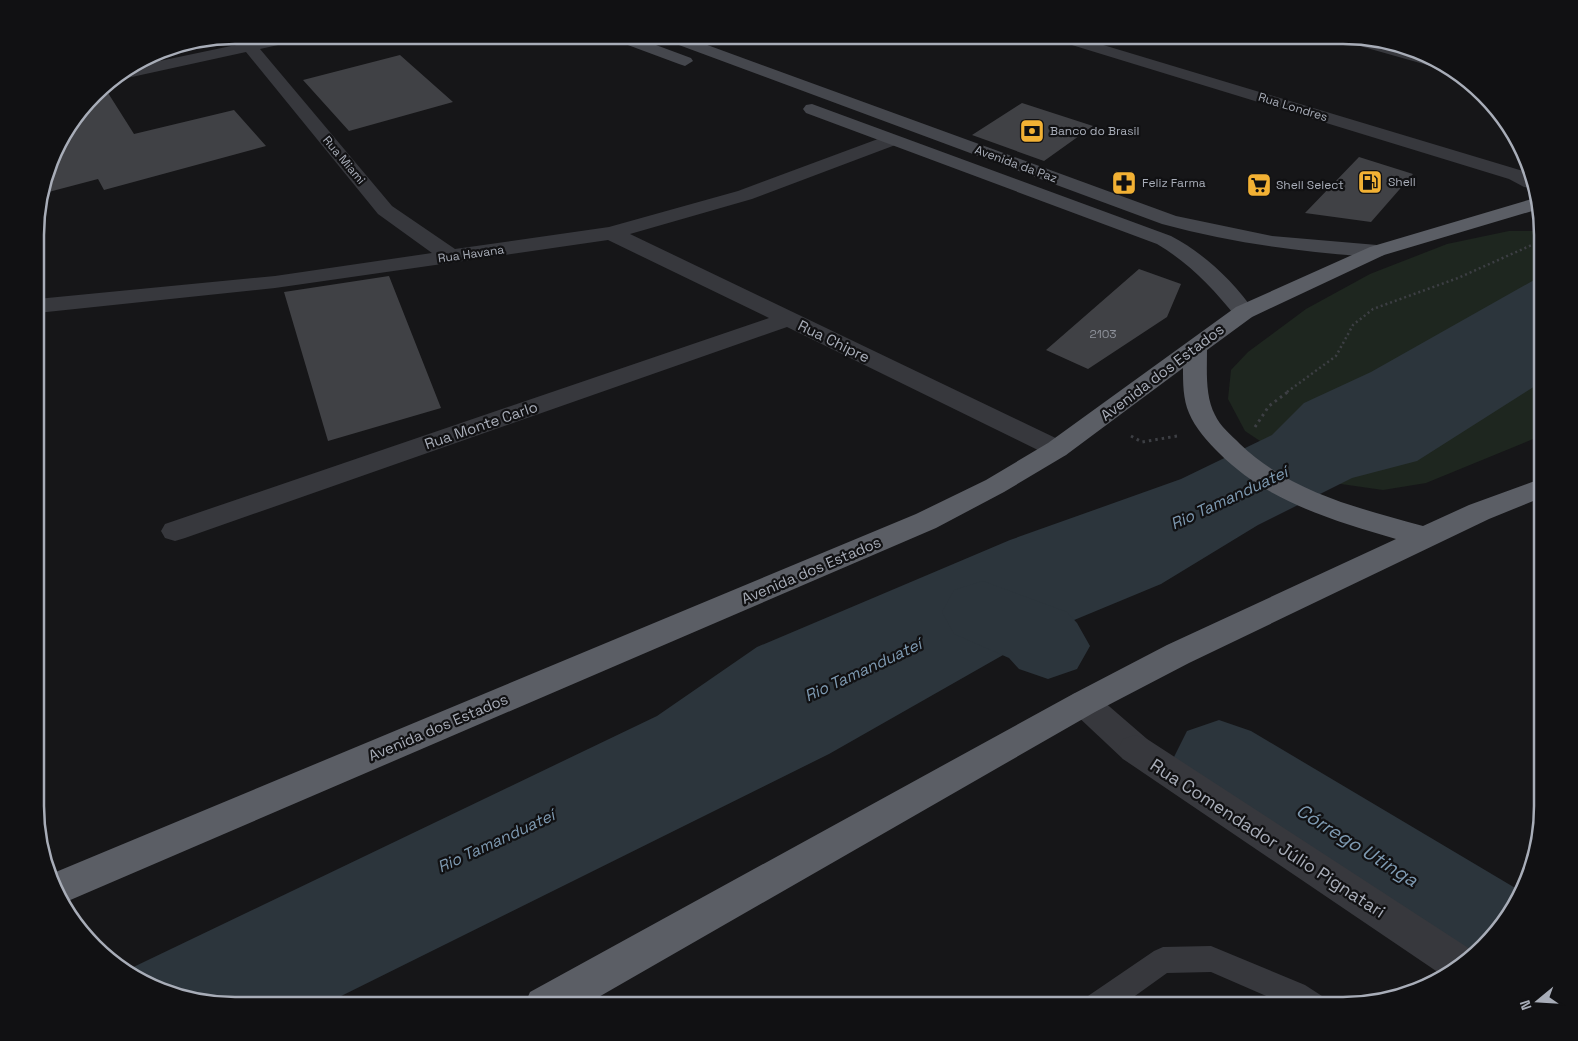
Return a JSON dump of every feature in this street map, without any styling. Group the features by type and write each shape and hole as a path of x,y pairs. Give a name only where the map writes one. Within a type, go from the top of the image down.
{"highway":[{"name":"Avenida dos Estados","path":"61,887 926,521 994,486 1057,449 1244,312 1377,251 1532,205"},
{"path":"1195,348 1194,386 1202,414 1220,438 1250,468 1279,488 1337,512 1425,536"},
{"path":"566,997 1084,703 1178,654 1425,536 1534,491"}],"main road":[{"path":"638,44 707,70"},
{"name":"Avenida da Paz","path":"689,44 1170,220 1221,234 1278,243 1377,251"},
{"name":"Avenida da Paz","path":"797,104 1170,244 1202,264 1244,312"}],"street":[{"path":"134,72 264,44"},
{"name":"Rua Londres","path":"1103,44 1516,175 1527,181"},
{"name":"Rua Miami","path":"250,47 385,210 452,257"},
{"name":"Rua Havana","path":"44,305 276,282 611,234 745,196 892,140"},
{"name":"Rua Chipre","path":"611,234 1057,449"},
{"name":"Rua Monte Carlo","path":"175,531 788,319"},
{"name":"Rua Comendador Júlio Pignatari","path":"1084,703 1135,749 1455,961"}],"lane":[{"path":"1360,44 1428,63"},
{"path":"1111,997 1163,960 1211,959 1300,997"}],"path":[{"path":"1101,418 1142,442 1220,438 1255,427 1269,406 1336,356 1345,347 1350,330 1356,321 1382,304 1430,289 1534,244"}],"shaded area":[{"path":"1509,231 1534,231 1534,439 1426,483 1383,490 1334,483 1284,457 1245,431 1228,399 1231,370 1248,352 1306,309 1370,274 1447,244"}],"water":[{"name":"Rio Tamanduateí","path":"1534,280 1534,387 1417,461 1352,478 1258,525 1161,584 1038,635 829,754 339,997 210,996 185,991 161,983 132,967 657,716 757,647 1010,540 1181,479 1272,435 1304,403 1371,372"}],"building":[{"path":"400,55 453,102 349,131 303,80"},
{"path":"108,92 134,134 234,110 266,146 104,190 98,179 48,192 58,161 69,139 83,118"},
{"name":"Banco do Brasil","path":"1022,103 1093,126 1044,161 972,135"},
{"name":"Shell","path":"1359,157 1413,174 1371,222 1305,213"},
{"path":"1139,269 1181,284 1167,317 1088,369 1046,350"},
{"path":"389,276 441,408 328,441 284,292"}],"waterway":[{"name":"Córrego Utinga","path":"983,612 1038,635 1048,646"},
{"name":"Córrego Utinga","path":"1219,759 1490,929"}],"place":[{"name":"Banco do Brasil","path":"1032,131"},
{"name":"Shell","path":"1370,182"},
{"name":"Feliz Farma","path":"1124,183"},
{"name":"Shell Select","path":"1259,185"}]}
